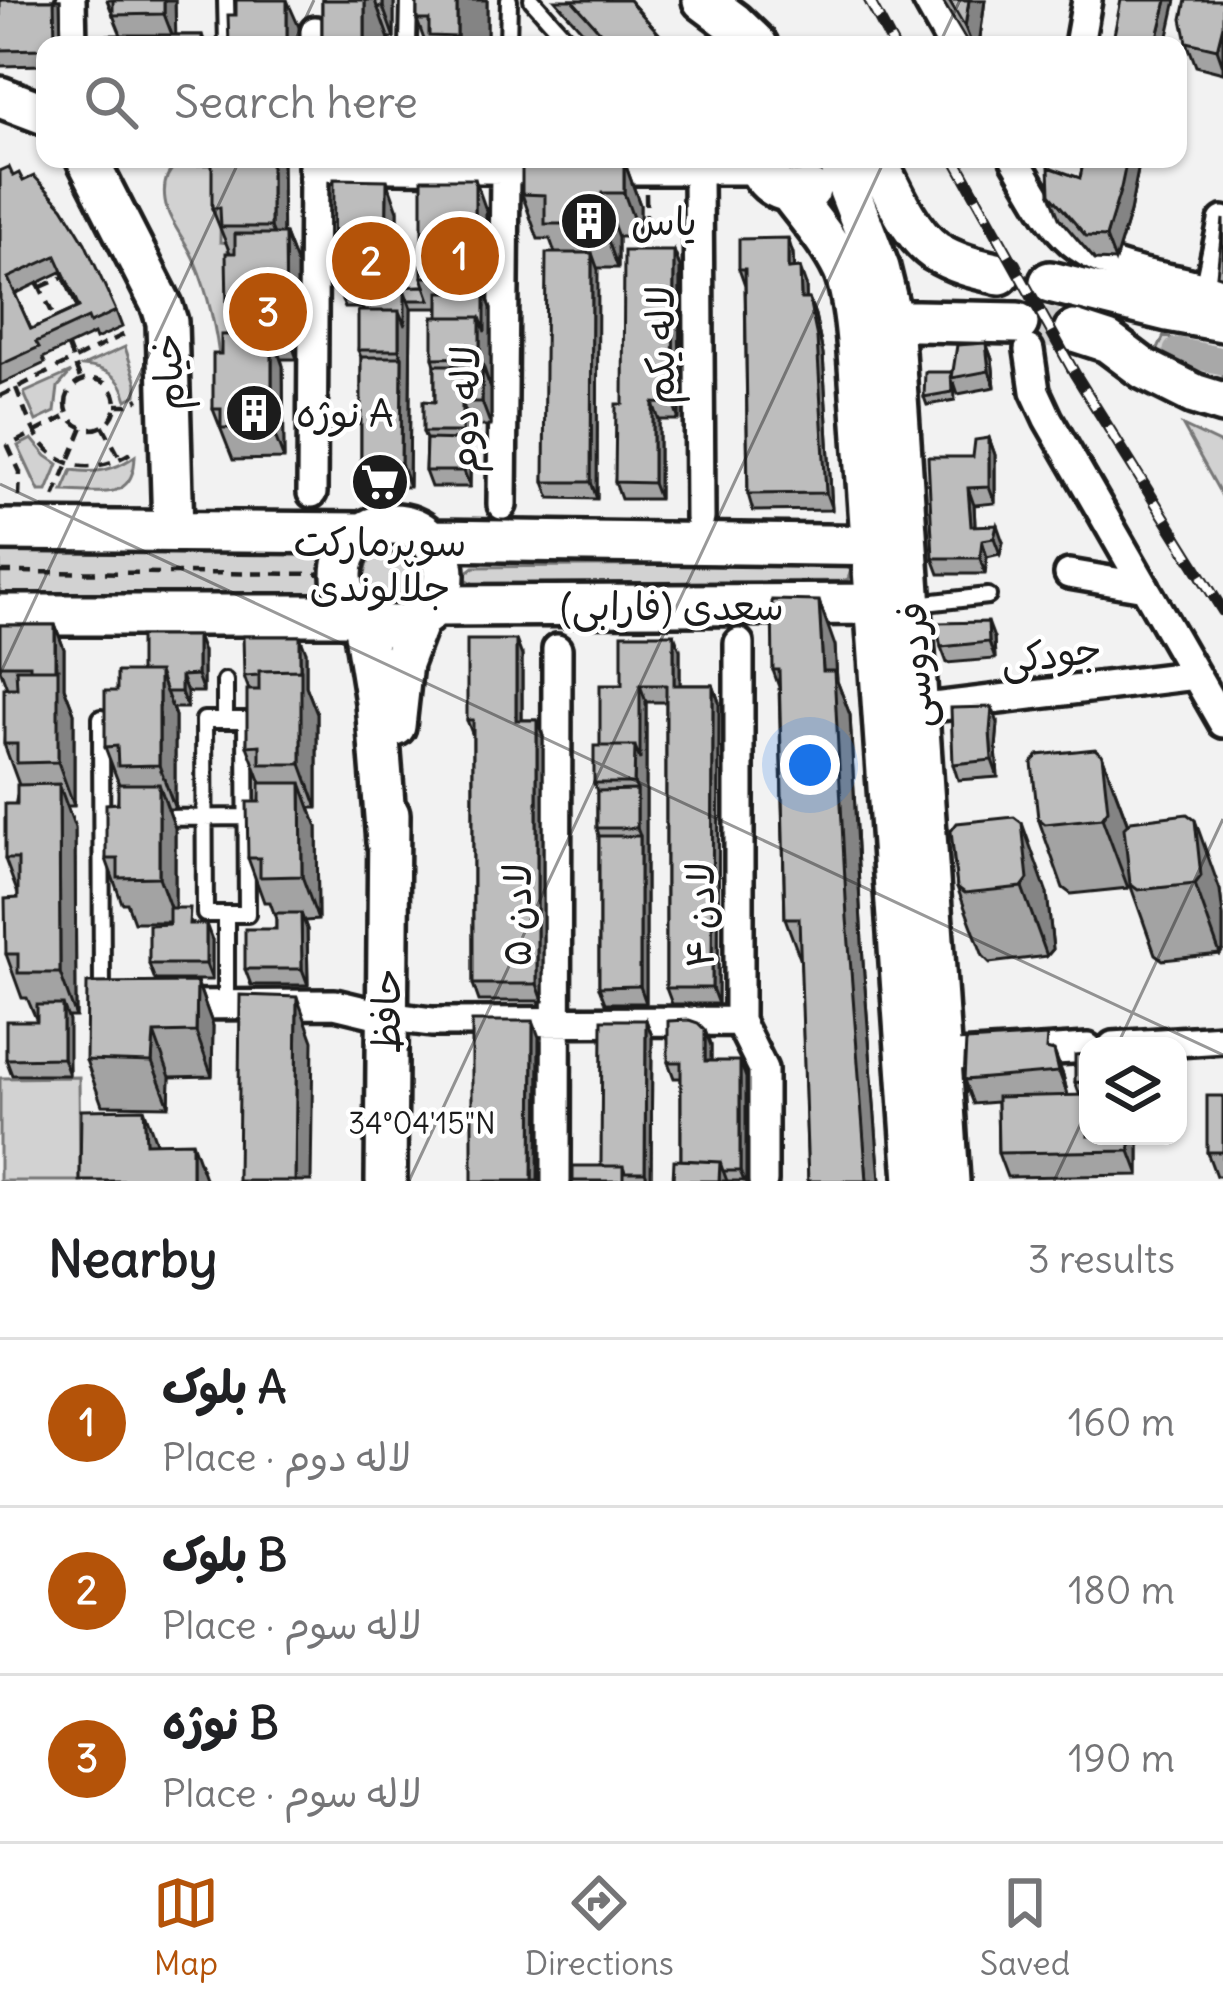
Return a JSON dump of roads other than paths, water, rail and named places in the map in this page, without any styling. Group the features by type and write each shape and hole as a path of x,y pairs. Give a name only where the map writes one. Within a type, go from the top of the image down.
{"street":[{"path":"71,0 71,36"},
{"path":"697,36 699,0 749,36"},
{"path":"927,0 947,36"},
{"path":"1080,36 1087,0"},
{"path":"0,97 36,111"},
{"name":"خیام","path":"92,168 167,322 173,531"},
{"path":"312,493 314,168"},
{"path":"450,168 579,168"},
{"name":"لاله یکم","path":"690,168 700,518"},
{"path":"716,168 768,174 815,188 831,168"},
{"name":"فردوسی","path":"840,168 879,268 890,321 890,546 915,1181"},
{"path":"881,168 904,214 931,249 966,266 1000,274"},
{"path":"1021,168 1066,239 1096,260 1218,302"},
{"name":"لاله دوم","path":"502,505 505,170"},
{"name":"فردوسی","path":"768,174 890,321"},
{"path":"1046,213 1053,177"},
{"path":"1218,302 1223,221"},
{"path":"1050,282 1168,311 1218,302"},
{"path":"890,321 1023,337 1035,391 1048,419 1223,723"},
{"path":"1074,331 1108,342 1144,369 1223,403"},
{"path":"10,514 173,531 363,533 398,524 411,526 431,540 444,573 439,596 406,648 398,689 387,842"},
{"path":"363,533 347,554 343,574 346,593 362,615 374,622 401,625 426,612"},
{"name":"سعدی (فارابی)","path":"431,540 890,546"},
{"path":"1069,574 1145,587"},
{"name":"فردوسی","path":"892,604 917,709 949,1181"},
{"name":"سعدی (فارابی)","path":"426,612 892,604"},
{"path":"0,615 362,615"},
{"path":"362,615 376,702 387,842"},
{"name":"لادن ۴","path":"739,643 739,1022 763,1069 763,1181"},
{"name":"لادن ۵","path":"556,1181 557,649"},
{"name":"جودکی","path":"917,709 1195,675"},
{"name":"حافظ","path":"386,1181 387,842"},
{"path":"123,1005 335,1004 432,1022 739,1022"},
{"path":"1187,1041 1223,1039"},
{"path":"940,1057 1079,1049"}],"lane":[{"path":"226,0 226,36"},
{"path":"408,36 409,0"},
{"path":"508,36 509,0"},
{"path":"532,0 563,36"},
{"path":"892,604 988,596"},
{"path":"225,681 225,720"},
{"path":"101,718 101,818 123,1005"},
{"path":"204,720 225,720 246,720 247,914 205,914 204,720"},
{"path":"142,818 246,817"},
{"path":"101,818 122,818"},
{"path":"226,914 226,1004"}],"waterway":[{"path":"1177,351 1223,361"}],"tunnel":[{"path":"1018,323 1074,331"}],"railway":[{"path":"869,0 888,36"},
{"path":"960,168 1075,374 1223,611"}],"place":[{"name":"یاس","path":"589,221"},
{"name":"بلوک A","path":"460,256"},
{"name":"بلوک B","path":"371,261"},
{"name":"نوژه B","path":"268,312"},
{"name":"نوژه A","path":"254,413"},
{"name":"سوپرمارکت جلالوندی","path":"380,482"}]}
